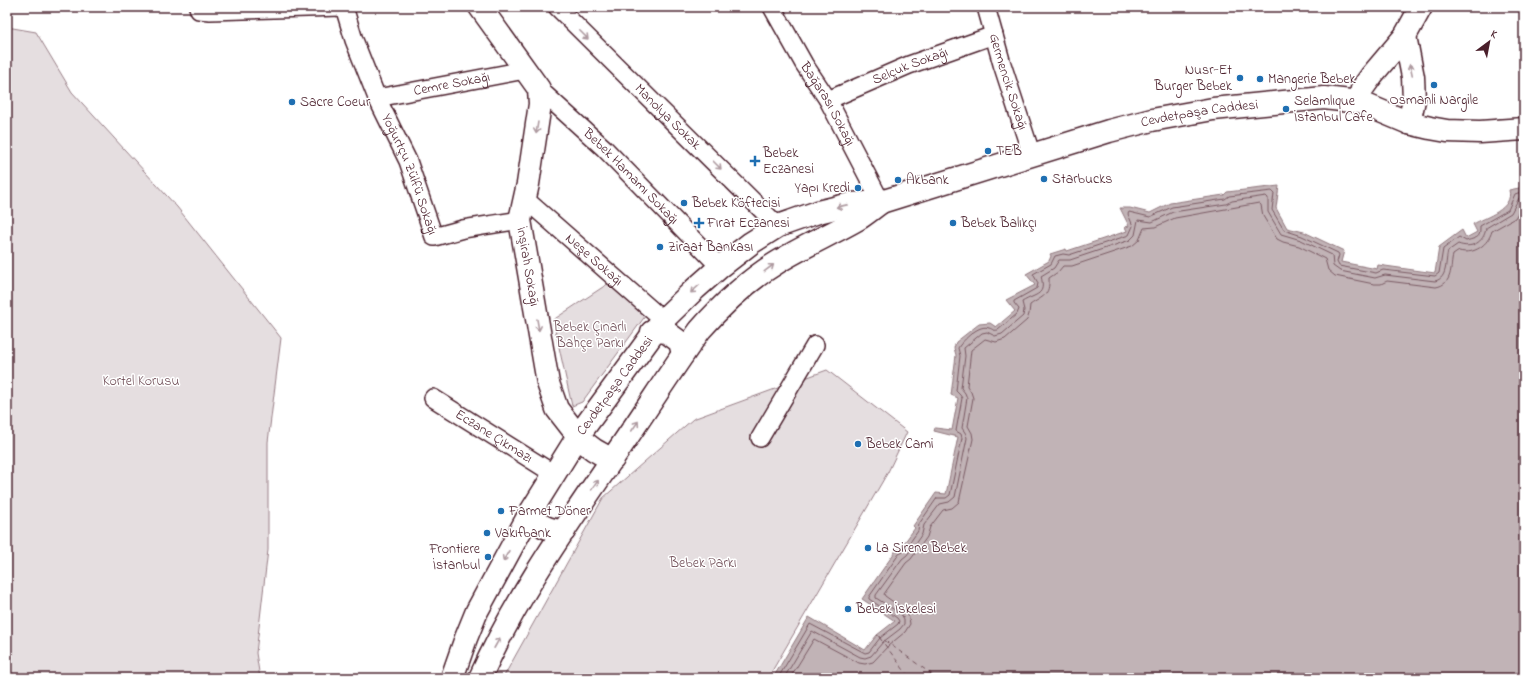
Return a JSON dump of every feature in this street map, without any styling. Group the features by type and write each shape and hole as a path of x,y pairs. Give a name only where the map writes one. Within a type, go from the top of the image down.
{"main road":[{"path":"480,7 539,89"},
{"path":"1359,102 1362,89 1405,36 1421,7"},
{"path":"1405,36 1413,77 1414,100 1409,123"},
{"name":"İnşirah Sokağı","path":"539,89 540,104 522,210 548,383 557,409 578,436 588,446 602,455 613,459"},
{"name":"Cevdetpaşa Caddesi","path":"452,678 477,611 530,513 578,436 658,326 695,288 720,267 751,243 778,226 818,212 844,206 881,202 1152,120 1213,108 1324,98 1359,102 1409,123 1447,131 1480,132 1524,129"},
{"name":"Cevdetpaşa Caddesi","path":"480,678 491,654 521,599 564,531 700,330 719,309 738,292 776,263 860,218 881,202"},
{"path":"720,267 738,292"},
{"path":"658,326 680,342 683,354"},
{"path":"530,513 542,526 551,530 564,531"}],"street":[{"path":"198,7 199,10 210,11 341,7"},
{"name":"Yoğurtçu Zülfü Sokağı","path":"344,7 354,40 377,98 408,161 434,237 522,210"},
{"name":"Manolya Sokak","path":"557,7 778,226"},
{"name":"Bağarası Sokağı","path":"772,7 804,64 828,100 881,202"},
{"name":"Germencik Sokağı","path":"986,7 1002,64 1032,156"},
{"name":"Selçuk Sokağı","path":"828,100 908,65 994,35"},
{"name":"Cemre Sokağı","path":"377,98 525,70"},
{"name":"Bebek Hamamı Sokağı","path":"539,89 604,148 720,267"},
{"name":"Neşe Sokağı","path":"522,210 658,326"},
{"path":"760,438 815,345"},
{"name":"Eczane Çıkmazı","path":"433,398 554,474"}],"green space":[{"name":"Kortel Korusu","path":"7,27 36,32 72,92 177,207 281,338 268,442 268,550 256,653 260,678 7,678"},
{"name":"Bebek Çınarlı Bahçe Parkı","path":"609,283 646,315 582,402 572,406 553,320"},
{"name":"Bebek Parkı","path":"827,370 907,432 888,472 768,678 503,678 603,498 693,419"}],"water":[{"path":"1279,186 1276,208 1287,228 1304,232 1344,251 1341,262 1377,269 1378,265 1435,273 1439,247 1462,230 1466,238 1477,232 1473,224 1498,212 1507,202 1509,190 1524,187 1524,678 773,678 809,617 865,650 877,635 895,621 862,599 897,549 899,550 915,528 913,526 936,493 946,494 958,437 934,431 935,428 952,430 958,398 951,395 956,355 954,348 956,342 979,324 990,323 996,327 1015,311 1006,300 1035,285 1026,274 1049,261 1051,256 1050,254 1066,249 1067,251 1127,231 1125,227 1129,226 1120,208 1130,208 1150,213 1170,203 1224,195 1227,192"}],"ferry route":[{"path":"877,635 937,678"},
{"path":"879,637 910,678"}],"place":[{"name":"Nusr-Et Burger Bebek","path":"1240,78"},
{"name":"Mangerie Bebek","path":"1260,79"},
{"name":"Osmanli Nargile","path":"1434,85"},
{"name":"Sacre Coeur","path":"292,102"},
{"name":"Selamlıque İstanbul Cafe","path":"1286,109"},
{"name":"TEB","path":"988,151"},
{"name":"Bebek Eczanesi","path":"755,161"},
{"name":"Starbucks","path":"1044,179"},
{"name":"Akbank","path":"898,180"},
{"name":"Yapı Kredi","path":"858,188"},
{"name":"Bebek Köftecisi","path":"684,203"},
{"name":"Fırat Eczanesi","path":"699,223"},
{"name":"Bebek Balıkçı","path":"953,223"},
{"name":"Ziraat Bankası","path":"660,247"},
{"name":"Bebek Cami","path":"858,444"},
{"name":"Farmet Döner","path":"501,511"},
{"name":"Vakıfbank","path":"487,533"},
{"name":"La Sirene Bebek","path":"868,548"},
{"name":"Frontiere İstanbul","path":"488,557"},
{"name":"Bebek İskelesi","path":"848,609"}]}
